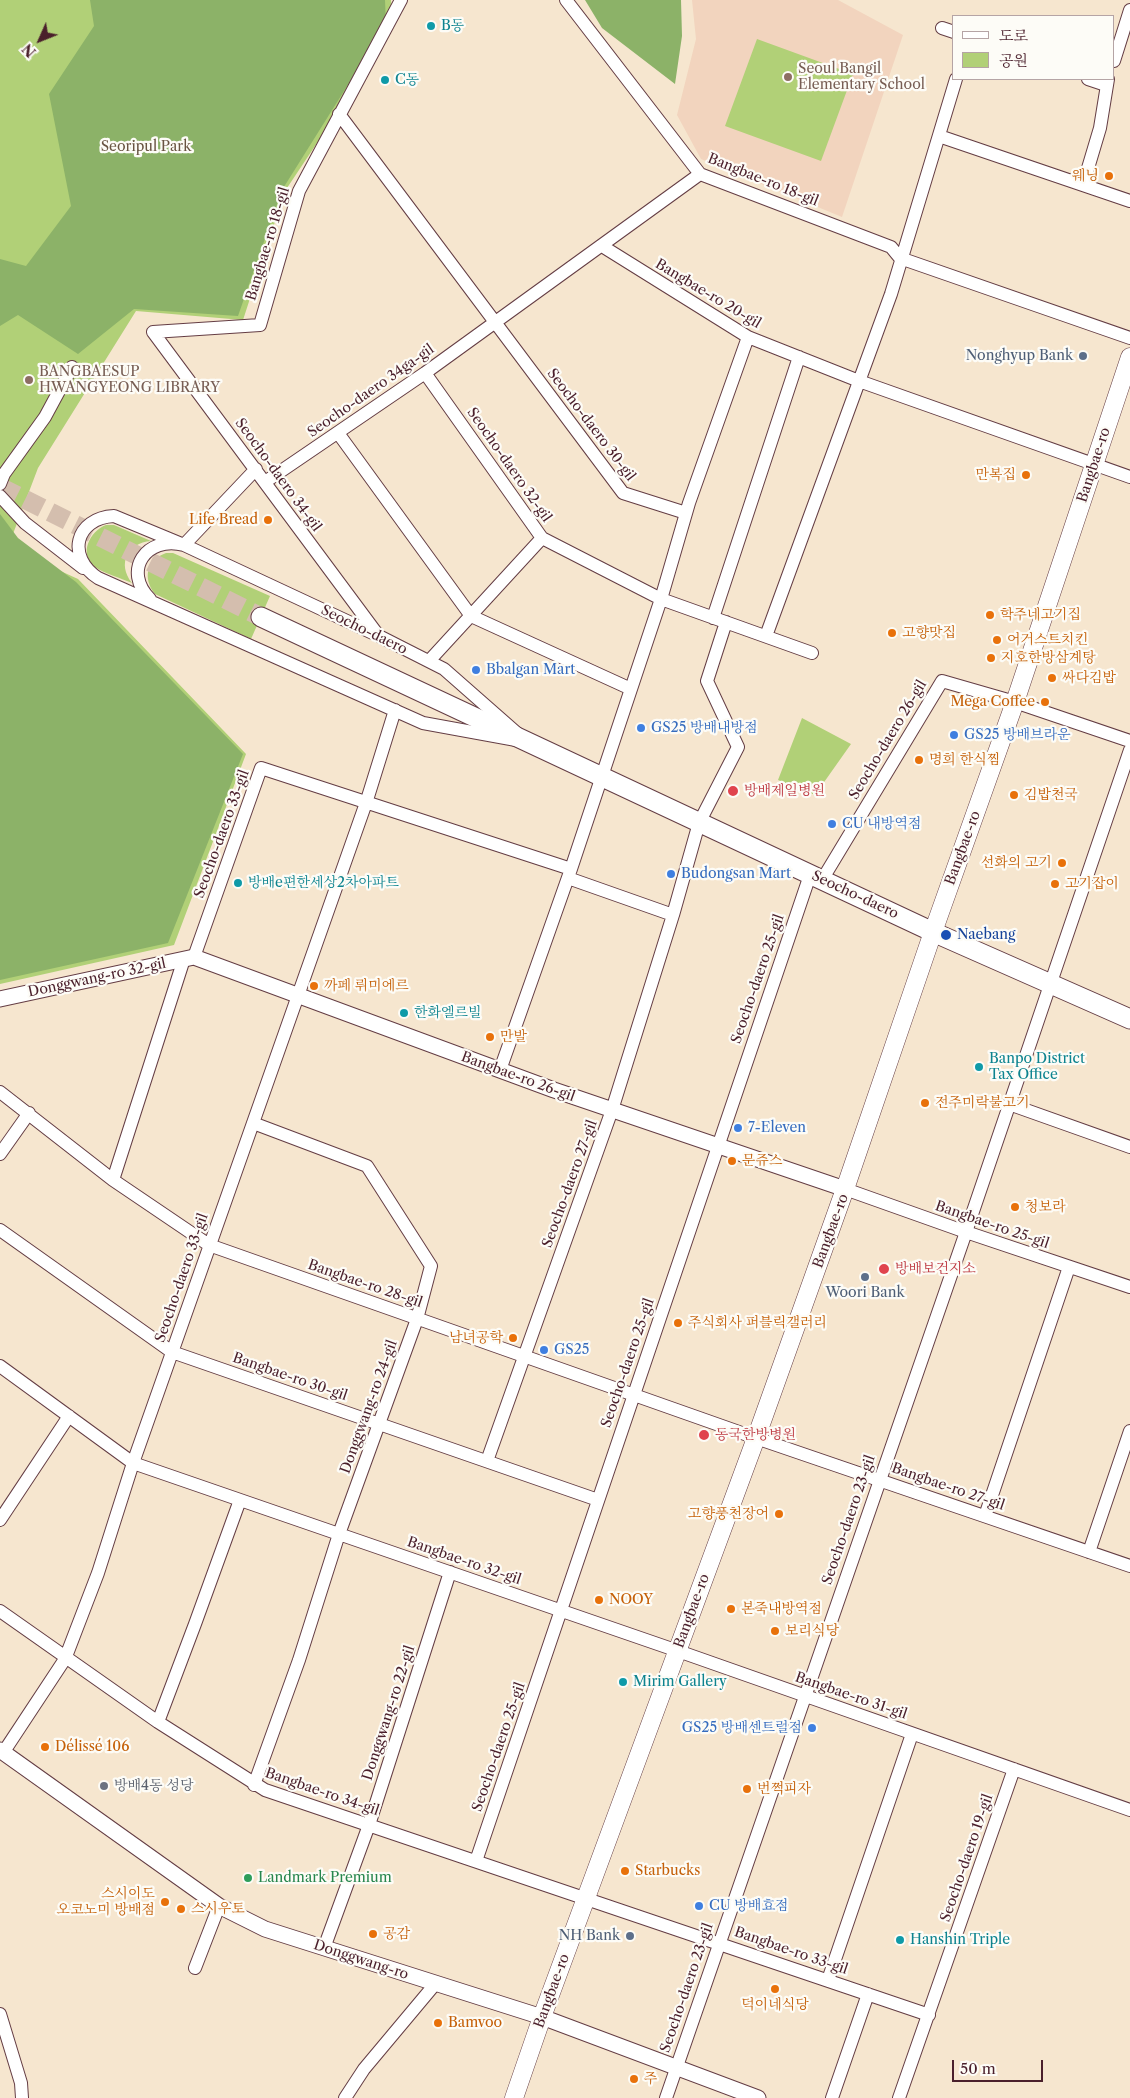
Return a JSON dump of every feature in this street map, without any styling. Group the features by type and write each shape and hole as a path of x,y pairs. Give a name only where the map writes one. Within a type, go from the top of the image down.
{"main road":[{"name":"Bangbae-ro","path":"514,2098 846,1189 933,932 1015,702 1130,357"},
{"name":"Seocho-daero","path":"261,617 933,932 1130,1019"}],"street":[{"name":"Bangbae-ro 18-gil","path":"153,332 260,325 299,191 402,0"},
{"name":"Bangbae-ro 18-gil","path":"566,0 700,174 892,247 900,258 1130,338"},
{"path":"1115,58 1130,10"},
{"path":"766,636 891,294 900,258 956,80"},
{"path":"1083,184 1105,108 1107,82 1094,80"},
{"path":"339,114 494,323"},
{"path":"939,136 1130,201"},
{"name":"Seocho-daero 34ga-gil","path":"264,482 425,373 700,174"},
{"name":"Bangbae-ro 20-gil","path":"602,246 748,337 859,381 1130,477"},
{"name":"Seocho-daero 30-gil","path":"494,323 623,493 686,513"},
{"name":"Seocho-daero 34-gil","path":"153,332 379,636"},
{"path":"500,1070 570,873 661,599 686,513 748,337"},
{"path":"713,618 798,357"},
{"path":"0,484 4,474 45,417 72,367"},
{"name":"Seocho-daero 32-gil","path":"425,373 542,538 430,661"},
{"path":"338,433 471,616 631,690"},
{"path":"184,545 256,469"},
{"path":"0,496 25,523 89,573"},
{"name":"Seocho-daero","path":"114,516 184,545 379,636 444,669 527,742 423,723 98,578 89,573 82,565 79,555 79,540 86,527 94,520 114,516"},
{"path":"542,538 661,599 812,654"},
{"name":"Seocho-daero","path":"158,604 149,599 142,591 138,576 141,561 146,553 159,544 174,542 184,545"},
{"name":"Seocho-daero 27-gil","path":"487,1461 612,1110 673,915 699,823 738,747 707,680 726,622"},
{"name":"Seocho-daero 26-gil","path":"816,877 942,681 1015,702"},
{"path":"1015,702 1130,741"},
{"name":"Seocho-daero 33-gil","path":"2,1752 66,1659 98,1573 133,1463 209,1245 367,800 395,710"},
{"name":"Seocho-daero 23-gil","path":"666,2098 966,1232 1130,750"},
{"name":"Seocho-daero 33-gil","path":"189,958 262,768 367,800"},
{"path":"367,800 570,873 673,915"},
{"name":"Seocho-daero 25-gil","path":"476,1861 717,1146 816,877"},
{"path":"113,1180 189,958"},
{"name":"Bangbae-ro 26-gil","path":"189,958 298,995 612,1110 846,1189"},
{"name":"Donggwang-ro 32-gil","path":"0,999 189,958"},
{"name":"Bangbae-ro 28-gil","path":"0,1092 113,1180 209,1245 756,1438"},
{"path":"1009,1104 1130,1147"},
{"path":"0,1154 29,1113"},
{"name":"Donggwang-ro 24-gil","path":"253,1123 367,1166 431,1266 417,1319 339,1534 299,1660 254,1785"},
{"name":"Bangbae-ro 25-gil","path":"846,1189 966,1232 1130,1287"},
{"name":"Bangbae-ro 30-gil","path":"0,1230 172,1352 598,1500"},
{"path":"985,1516 1069,1267"},
{"name":"Bangbae-ro 32-gil","path":"0,1366 133,1463 678,1651"},
{"path":"0,1520 69,1416"},
{"path":"1089,1552 1130,1431"},
{"name":"Bangbae-ro 27-gil","path":"756,1438 1130,1566"},
{"path":"158,1722 196,1624 240,1500"},
{"name":"Donggwang-ro 22-gil","path":"324,1948 369,1825 450,1572"},
{"name":"Bangbae-ro 34-gil","path":"0,1611 66,1659 254,1785 586,1898"},
{"name":"Bangbae-ro 31-gil","path":"678,1651 1130,1810"},
{"path":"828,1980 912,1734"},
{"name":"Donggwang-ro","path":"2,1752 219,1906 265,1929 542,2017 758,2098"},
{"name":"Seocho-daero 19-gil","path":"899,2098 1014,1769"},
{"name":"Bangbae-ro 33-gil","path":"586,1898 929,2014"},
{"path":"195,1968 219,1906"},
{"path":"345,2098 364,2068 436,1983"},
{"path":"832,2098 868,1994"},
{"path":"0,2014 21,2083 22,2098"}],"shaded area":[{"name":"Seoul Bangil Elementary School","path":"692,0 838,0 903,35 842,217 701,159 677,115 696,39"}],"green space":[{"name":"Seoripul Park","path":"0,0 391,0 393,29 285,191 243,320 136,311 38,468 8,547 78,579 246,754 174,945 0,984"},
{"path":"90,0 385,0 386,24 282,190 238,316 134,309 78,354 18,315 0,326 0,259 26,266 71,206 49,94 94,26"},
{"path":"585,0 681,0 682,36 675,84 602,28"},
{"path":"757,39 853,74 821,161 725,126"},
{"path":"0,514 18,538 76,582 243,754 168,943 0,980"},
{"path":"106,525 114,525 151,541 136,546 130,550 127,556 125,569 132,583 103,572 90,562 87,556 88,543 91,537"},
{"path":"166,553 173,553 270,596 251,639 155,594 149,582 148,570 154,560"},
{"path":"802,718 851,744 815,795 778,780"}],"tunnel":[{"path":"0,487 261,617"}],"place":[{"name":"B동","path":"431,26"},
{"name":"Seoul Bangil Elementary School","path":"788,77"},
{"name":"C동","path":"385,80"},
{"name":"웨닝","path":"1109,176"},
{"name":"Nonghyup Bank","path":"1083,356"},
{"name":"BANGBAESUP HWANGYEONG LIBRARY","path":"29,380"},
{"name":"만복집","path":"1026,475"},
{"name":"Life Bread","path":"268,520"},
{"name":"학주네고기집","path":"990,615"},
{"name":"고향맛집","path":"892,633"},
{"name":"어거스트치킨","path":"997,640"},
{"name":"지호한방삼계탕","path":"991,658"},
{"name":"Bbalgan Mart","path":"476,670"},
{"name":"싸다김밥","path":"1052,678"},
{"name":"Mega Coffee","path":"1045,702"},
{"name":"GS25 방배내방점","path":"641,728"},
{"name":"GS25 방배브라운","path":"954,735"},
{"name":"명희 한식찜","path":"919,760"},
{"name":"방배제일병원","path":"733,791"},
{"name":"김밥천국","path":"1014,795"},
{"name":"CU 내방역점","path":"832,824"},
{"name":"선화의 고기","path":"1062,863"},
{"name":"Budongsan Mart","path":"671,874"},
{"name":"방배e편한세상2차아파트","path":"238,883"},
{"name":"고기잡이","path":"1055,884"},
{"name":"Naebang","path":"946,935"},
{"name":"까페 뤼미에르","path":"314,986"},
{"name":"한화엘르빌","path":"404,1013"},
{"name":"만발","path":"490,1037"},
{"name":"Banpo District Tax Office","path":"979,1067"},
{"name":"전주미락불고기","path":"925,1103"},
{"name":"7-Eleven","path":"738,1128"},
{"name":"문쥬스","path":"732,1161"},
{"name":"청보라","path":"1015,1207"},
{"name":"방배보건지소","path":"884,1269"},
{"name":"Woori Bank","path":"865,1277"},
{"name":"주식회사 퍼블릭갤러리","path":"678,1323"},
{"name":"남녀공학","path":"513,1338"},
{"name":"GS25","path":"544,1350"},
{"name":"동국한방병원","path":"704,1435"},
{"name":"고향풍천장어","path":"779,1514"},
{"name":"NOOY","path":"599,1600"},
{"name":"본죽내방역점","path":"731,1609"},
{"name":"보리식당","path":"775,1631"},
{"name":"Mirim Gallery","path":"623,1682"},
{"name":"GS25 방배센트럴점","path":"812,1728"},
{"name":"Délissé 106","path":"45,1747"},
{"name":"방배4동 성당","path":"104,1786"},
{"name":"번쩍피자","path":"747,1789"},
{"name":"Starbucks","path":"625,1871"},
{"name":"Landmark Premium","path":"248,1878"},
{"name":"스시이도 오코노미 방배점","path":"165,1902"},
{"name":"CU 방배효점","path":"699,1906"},
{"name":"스시우토","path":"181,1909"},
{"name":"공감","path":"373,1934"},
{"name":"NH Bank","path":"630,1936"},
{"name":"Hanshin Triple","path":"900,1940"},
{"name":"덕이네식당","path":"775,1989"},
{"name":"Bamvoo","path":"438,2023"},
{"name":"주","path":"634,2079"}]}
